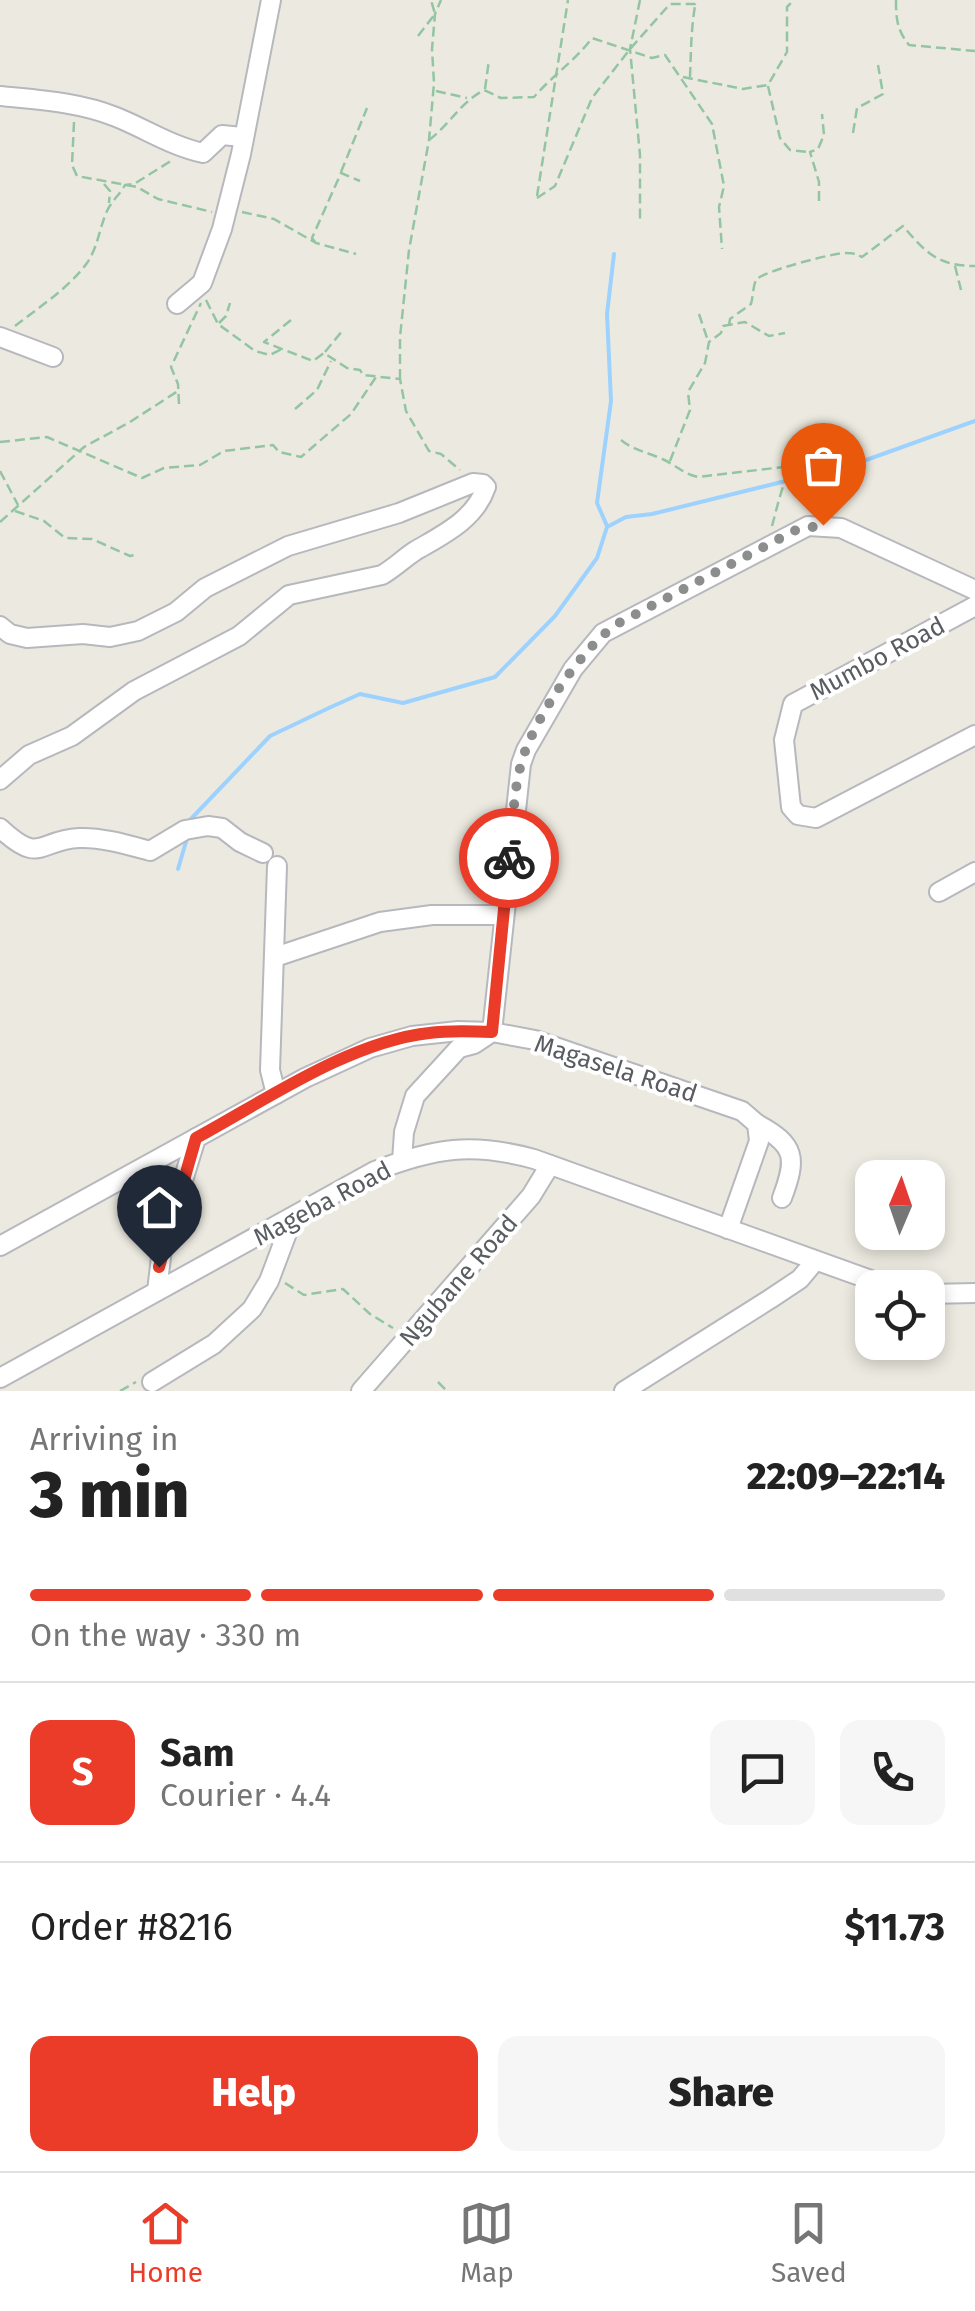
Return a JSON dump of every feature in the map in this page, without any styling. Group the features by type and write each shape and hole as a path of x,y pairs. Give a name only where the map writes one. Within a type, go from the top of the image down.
{"street":[{"path":"177,304 202,283 226,212 271,0"},
{"path":"0,96 76,106 120,118 175,145 203,153 222,135 242,137"},
{"path":"6,333 53,356"},
{"path":"0,626 10,634 26,638 83,634 115,637 138,631 176,612 205,588 282,549 399,513 474,484 486,487 460,522 393,569 288,595 239,636 128,694 72,736 29,755 0,780"},
{"path":"402,1160 404,1132 415,1096 459,1048 492,1032 521,764 548,710 585,652 603,633 808,526 840,528 975,590"},
{"name":"Mumbo Road","path":"975,606 793,704 784,740 790,807 798,815 816,818 975,735"},
{"path":"0,828 27,848 80,838 150,850 191,828 222,828 270,860 276,958 270,1070 276,1094"},
{"path":"939,892 975,872"},
{"path":"276,958 380,922 432,915 504,915"},
{"name":"Magasela Road","path":"0,1246 334,1064 397,1040 429,1033 492,1032 568,1049 749,1117"},
{"path":"749,1117 775,1135 792,1157 794,1165 782,1198"},
{"path":"728,1229 759,1141 749,1117"},
{"path":"157,1292 162,1249 196,1138"},
{"name":"Mageba Road","path":"0,1378 375,1172 439,1150 466,1147 507,1152 855,1275"},
{"name":"Ngubane Road","path":"361,1391 531,1196 550,1165"},
{"path":"152,1382 214,1344 252,1309 274,1271 293,1217"},
{"path":"624,1391 800,1279 815,1261"},
{"path":"945,1294 975,1293"}],"path":[{"path":"432,0 434,90 429,140 408,250 400,379 406,412 429,450 473,476 474,484"},
{"path":"418,36 441,0"},
{"path":"568,0 536,198 555,186 592,98 670,4 696,2 689,28 690,77"},
{"path":"640,0 630,49 640,155 640,222"},
{"path":"794,0 788,8 787,52 768,85 780,138 790,150 818,149 824,135 822,114"},
{"path":"896,0 896,20 909,45 975,51"},
{"path":"484,90 501,98 534,96 556,72 575,60 592,38 652,58 665,54 712,124 724,186 719,207 722,249"},
{"path":"484,90 489,60"},
{"path":"853,133 857,108 882,94 878,66"},
{"path":"680,78 743,88 768,85"},
{"path":"434,90 468,98"},
{"path":"429,140 447,126 468,98 484,90"},
{"path":"76,106 72,165 77,176 137,188 158,200 274,219 316,243 356,254"},
{"path":"316,243 312,238 367,108"},
{"path":"110,206 126,185 171,162 175,145"},
{"path":"810,152 820,182 819,201"},
{"path":"341,173 360,181"},
{"path":"6,333 39,311 86,264 110,206 110,192 103,182"},
{"path":"729,325 730,319 752,304 756,279 762,274 834,254 852,252 862,257 903,226 928,256 975,266"},
{"path":"954,264 961,290"},
{"path":"179,404 171,367 204,297 218,324 255,351 270,355 284,348"},
{"path":"218,324 230,303"},
{"path":"669,462 690,410 688,392 704,363 709,342 699,314"},
{"path":"291,320 264,342 313,360 343,330"},
{"path":"709,342 721,333 723,326 746,322 769,336 785,333"},
{"path":"324,353 360,370 363,376 400,379"},
{"path":"296,409 317,390 332,360"},
{"path":"0,442 47,438 142,478 164,468 193,467 224,451 258,445 273,445 280,452 301,457 359,406 376,377"},
{"path":"0,522 79,452 178,390"},
{"path":"622,440 630,448 698,477 792,466"},
{"path":"775,542 771,528 784,479 792,466 830,440"},
{"path":"0,470 19,506"},
{"path":"14,510 44,521 62,536 92,539 135,555"},
{"path":"274,1271 304,1295 343,1289 406,1339"},
{"path":"120,1391 135,1382 152,1382"},
{"path":"438,1382 447,1391"}],"waterway":[{"path":"607,526 597,503 611,401 607,314 614,254"},
{"path":"189,821 270,736 331,707 360,694 403,703 495,677 555,616 597,558 607,527 626,517 855,464 975,421"},
{"path":"178,869 188,835"}],"way so far":[{"path":"509,858 518,781 526,750 585,652 619,623 796,530 823,525"}],"route":[{"path":"159,1267 196,1138 305,1078 370,1048 429,1033 492,1032 509,858"}]}
